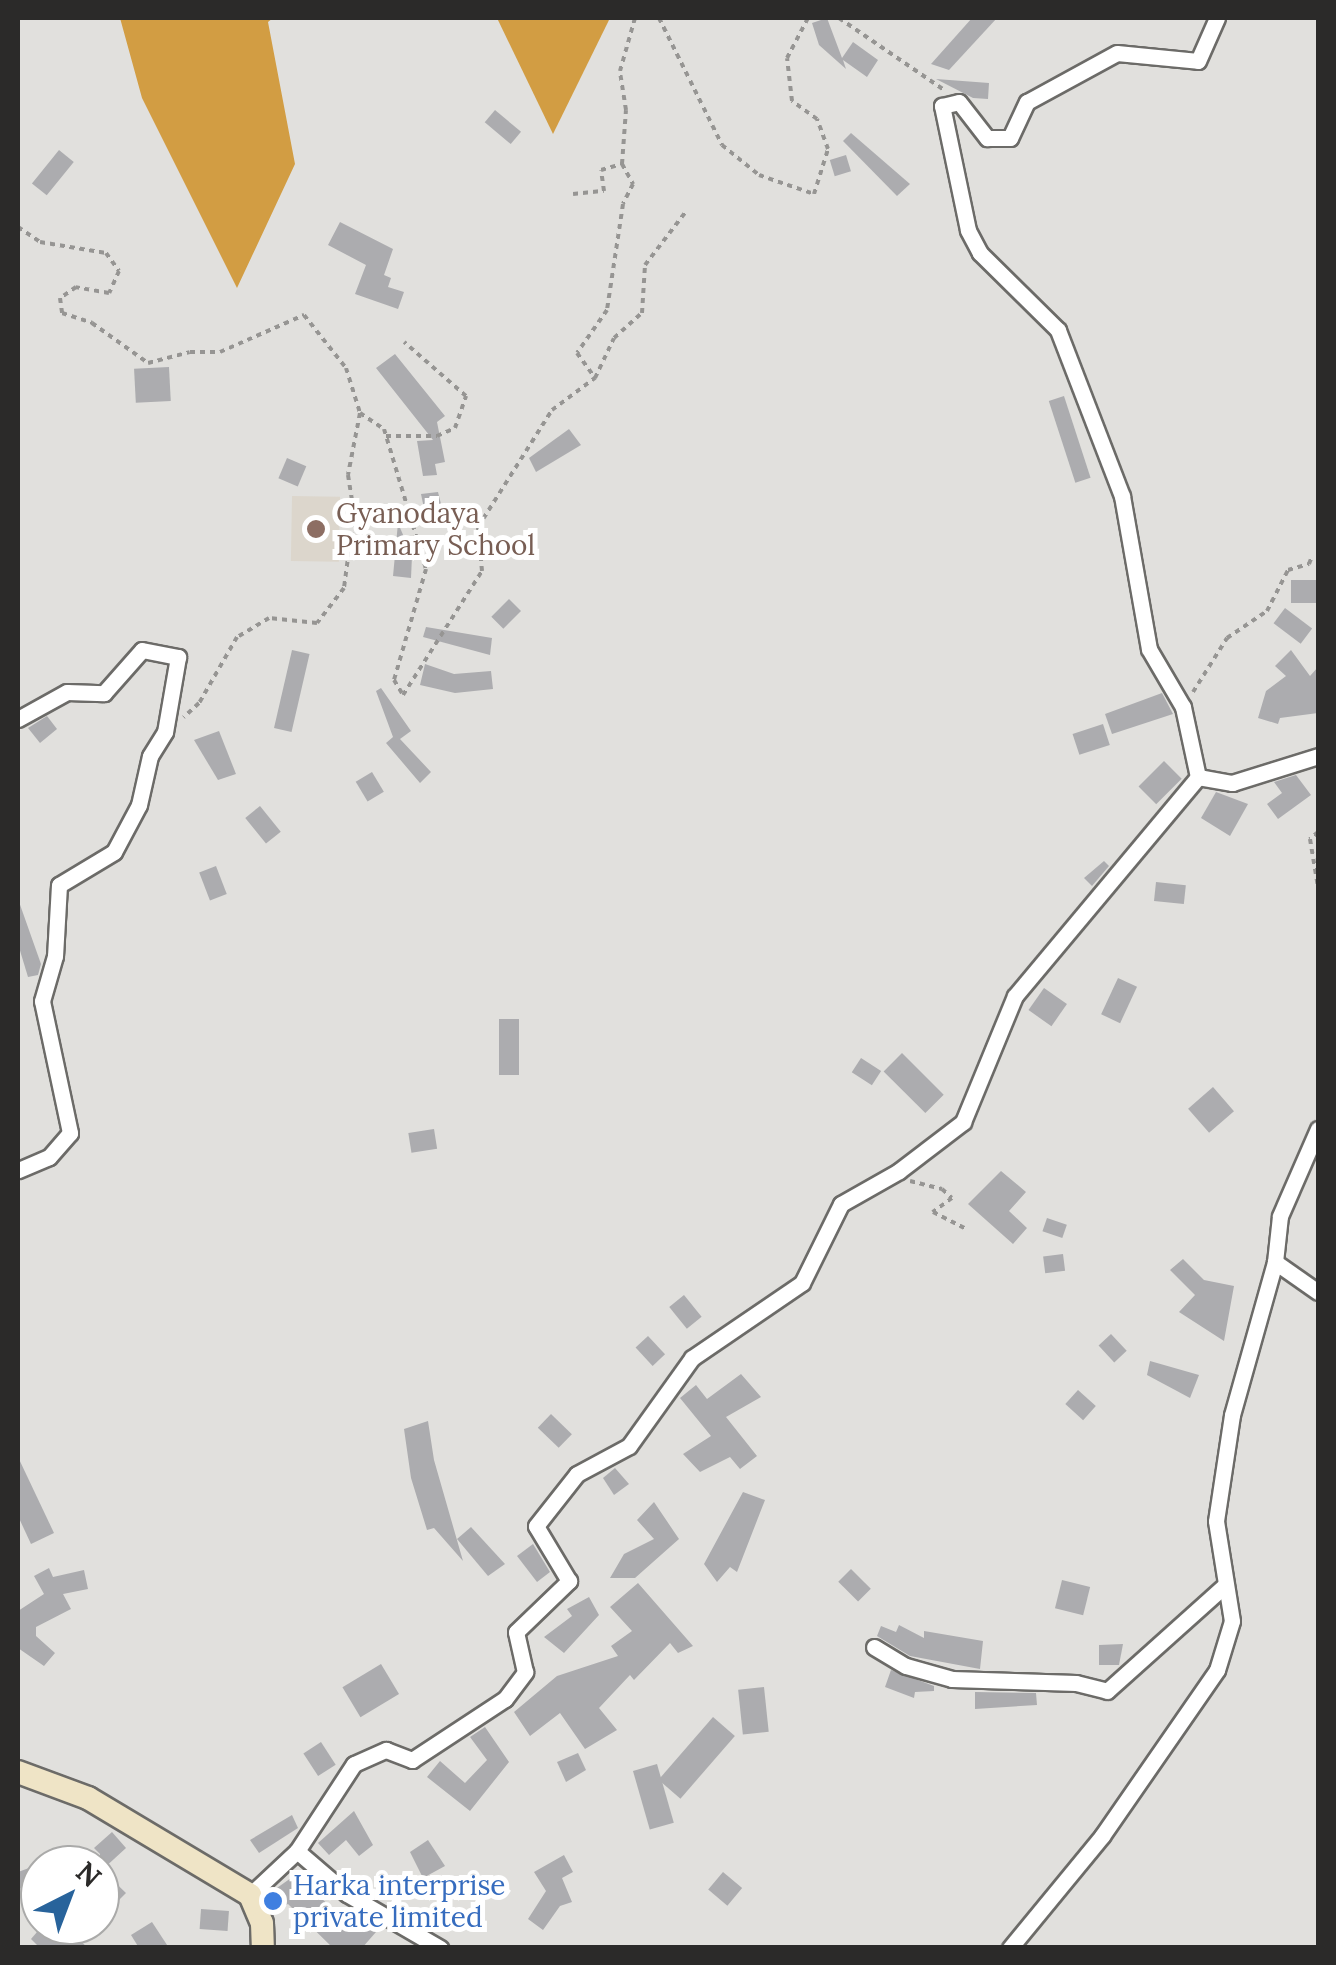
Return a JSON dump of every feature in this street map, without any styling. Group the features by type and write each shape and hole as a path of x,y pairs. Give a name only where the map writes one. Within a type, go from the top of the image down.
{"street":[{"path":"1198,777 1183,708 1148,649 1122,496 1058,330 993,266 968,230 942,106 959,102 987,138 1010,138 1027,102 1117,53 1198,61 1217,18"},
{"path":"18,719 67,692 104,692 142,650 178,657 165,732 114,852 59,885 55,956 42,1001 70,1133 48,1157 18,1170"},
{"path":"1198,777 1232,783 1318,756"},
{"path":"250,1895 297,1851 354,1764 386,1750 412,1760 505,1699 525,1672 516,1632 570,1581 536,1526 577,1474 629,1446 692,1358 802,1283 841,1204 899,1171 963,1122 1015,996 1198,777"},
{"path":"1010,1947 1102,1836 1217,1670 1232,1621 1216,1522 1229,1433 1275,1262 1280,1216 1318,1129"},
{"path":"1275,1262 1318,1292"},
{"path":"874,1647 906,1666 952,1679 1076,1683 1108,1691 1226,1585"},
{"path":"18,1772 88,1798 250,1895 262,1923 263,1948"},
{"path":"297,1851 347,1894 440,1948"}],"path":[{"path":"596,378 577,354 608,310 624,204 633,184 622,164 626,110 620,71 635,18"},
{"path":"658,18 722,146 759,174 814,194 828,149 818,119 792,100 788,58 808,18"},
{"path":"839,18 959,102"},
{"path":"573,194 604,191 600,170 622,164"},
{"path":"360,413 386,436 426,569 394,680 403,696 482,570 478,527 552,410 596,378 614,338 642,313 645,265 687,210"},
{"path":"18,227 40,242 106,253 119,271 109,293 76,287 60,298 62,313 92,323 148,363 190,352 220,352 304,315 346,368 360,413 348,474 354,512 344,588 317,623 269,618 237,637 200,704 165,732"},
{"path":"386,436 437,436 455,428 466,396 404,342"},
{"path":"1183,708 1227,638 1268,611 1288,570 1309,564 1312,556"},
{"path":"1318,832 1310,839 1318,887"},
{"path":"899,1171 916,1186 942,1189 952,1198 933,1212 965,1228"}],"shaded area":[{"path":"120,18 273,18 268,22 295,164 237,288 142,98"},
{"path":"497,18 610,18 553,134"},
{"name":"Gyanodaya Primary School","path":"292,496 340,497 339,562 291,561"}],"building":[{"path":"827,18 842,58 853,42 878,60 867,77 843,60 846,69 819,45 812,23"},
{"path":"972,18 997,18 949,70 931,64"},
{"path":"936,79 989,83 988,99 973,98"},
{"path":"495,110 521,132 511,144 485,122"},
{"path":"851,133 910,184 897,196 843,141"},
{"path":"59,150 74,162 47,195 32,183"},
{"path":"846,155 851,171 835,176 830,160"},
{"path":"340,222 393,249 384,275 391,278 388,287 404,292 398,309 355,294 366,265 328,245"},
{"path":"395,354 445,416 437,422 445,462 435,464 437,475 423,476 417,441 433,440 376,368"},
{"path":"169,367 171,401 136,403 134,369"},
{"path":"1064,396 1091,478 1075,483 1049,401"},
{"path":"569,429 581,445 536,472 529,458"},
{"path":"287,458 306,466 298,486 278,478"},
{"path":"438,492 444,516 426,518 421,494"},
{"path":"398,523 412,556 411,578 393,576"},
{"path":"1291,580 1318,580 1318,603 1291,603"},
{"path":"509,599 521,611 503,629 491,617"},
{"path":"1285,608 1312,628 1301,644 1274,623"},
{"path":"426,627 492,638 490,655 423,637"},
{"path":"292,650 310,654 292,732 274,728"},
{"path":"1291,650 1310,676 1318,667 1318,713 1280,718 1278,724 1258,718 1266,691 1286,676 1275,666"},
{"path":"425,664 454,674 491,671 493,689 455,693 420,685"},
{"path":"381,688 411,731 400,739 431,772 420,783 386,743 393,737 376,691"},
{"path":"1162,693 1173,714 1112,734 1105,714"},
{"path":"47,716 57,729 40,743 28,728"},
{"path":"1103,724 1110,745 1079,755 1073,734"},
{"path":"219,731 236,774 218,780 194,740"},
{"path":"1164,761 1182,779 1156,804 1139,786"},
{"path":"372,772 384,792 368,802 356,782"},
{"path":"1296,775 1311,795 1278,819 1267,804 1282,793 1274,782"},
{"path":"1216,792 1248,804 1230,836 1201,818"},
{"path":"260,806 281,832 266,844 245,818"},
{"path":"1104,861 1109,866 1092,886 1084,878"},
{"path":"216,866 227,894 210,900 199,872"},
{"path":"1156,882 1186,885 1184,904 1154,901"},
{"path":"18,899 41,964 38,975 28,977 18,944"},
{"path":"1118,978 1137,987 1120,1023 1101,1014"},
{"path":"1044,988 1067,1004 1051,1026 1029,1010"},
{"path":"499,1019 519,1019 519,1075 499,1075"},
{"path":"902,1053 944,1095 925,1113 884,1071"},
{"path":"861,1058 881,1071 872,1085 852,1072"},
{"path":"1213,1087 1234,1111 1209,1133 1188,1109"},
{"path":"434,1129 437,1149 411,1153 408,1133"},
{"path":"1001,1171 1026,1192 1009,1211 1027,1228 1013,1244 968,1204"},
{"path":"1047,1218 1067,1225 1062,1238 1042,1231"},
{"path":"1063,1254 1065,1271 1045,1273 1043,1256"},
{"path":"1183,1259 1204,1280 1234,1286 1224,1341 1179,1312 1195,1295 1170,1270"},
{"path":"684,1295 702,1317 687,1329 669,1307"},
{"path":"1111,1334 1127,1351 1114,1362 1099,1346"},
{"path":"648,1336 665,1354 653,1366 636,1348"},
{"path":"1150,1361 1199,1375 1190,1398 1147,1375"},
{"path":"741,1374 761,1397 726,1417 757,1456 740,1469 730,1457 700,1472 683,1454 711,1436 680,1398 696,1385 707,1399"},
{"path":"1078,1390 1096,1406 1083,1420 1065,1404"},
{"path":"551,1414 572,1434 559,1448 538,1428"},
{"path":"428,1421 434,1460 463,1561 434,1528 427,1530 411,1478 404,1429"},
{"path":"18,1457 54,1533 31,1544 18,1516"},
{"path":"615,1468 629,1484 614,1495 603,1478"},
{"path":"743,1492 765,1500 737,1572 730,1567 717,1582 704,1564"},
{"path":"654,1502 679,1539 635,1578 610,1578 624,1554 654,1539 637,1520"},
{"path":"471,1527 505,1564 488,1576 457,1539"},
{"path":"533,1544 550,1572 537,1582 517,1556"},
{"path":"49,1568 53,1577 84,1570 88,1589 63,1594 71,1609 36,1627 36,1636 55,1653 44,1666 18,1648 18,1611 44,1594 34,1576"},
{"path":"851,1569 871,1589 858,1602 838,1582"},
{"path":"1062,1580 1090,1587 1083,1615 1055,1608"},
{"path":"638,1583 693,1646 678,1653 670,1643 634,1680 630,1675 599,1708 617,1730 585,1749 560,1713 530,1736 514,1712 557,1676 618,1656 611,1646 632,1631 610,1607"},
{"path":"589,1597 599,1615 564,1653 544,1637 572,1616 567,1609"},
{"path":"899,1625 924,1638 924,1631 983,1641 980,1669 910,1656 877,1636 881,1626 896,1632"},
{"path":"1123,1644 1119,1665 1099,1665 1099,1645"},
{"path":"381,1664 399,1694 360,1717 342,1687"},
{"path":"891,1670 934,1686 934,1691 915,1692 914,1698 885,1687"},
{"path":"764,1687 769,1732 743,1734 738,1690"},
{"path":"975,1692 1036,1693 1037,1705 975,1709"},
{"path":"713,1717 735,1736 680,1799 659,1780"},
{"path":"485,1727 509,1762 470,1811 427,1777 440,1761 465,1783 487,1760 470,1737"},
{"path":"321,1742 336,1765 318,1776 303,1753"},
{"path":"578,1753 586,1770 566,1782 557,1762"},
{"path":"657,1764 674,1823 650,1830 633,1771"},
{"path":"354,1811 373,1845 359,1856 346,1840 329,1855 318,1843"},
{"path":"292,1815 298,1828 259,1853 250,1840"},
{"path":"112,1832 126,1848 120,1854 120,1845 97,1845"},
{"path":"428,1840 445,1866 423,1878 410,1852"},
{"path":"564,1855 573,1872 562,1878 572,1902 560,1906 543,1930 528,1919 546,1891 534,1872"},
{"path":"723,1872 742,1888 727,1906 708,1890"},
{"path":"291,1878 302,1899 312,1890 350,1924 355,1918 376,1932 362,1948 333,1948 288,1904 274,1911 267,1895"},
{"path":"201,1909 229,1911 228,1931 200,1929"},
{"path":"152,1922 169,1948 139,1948 131,1935"},
{"path":"37,1945 88,1948 40,1948"}],"place":[{"name":"Gyanodaya Primary School","path":"316,529"},
{"name":"Harka interprise private limited","path":"273,1901"}]}
